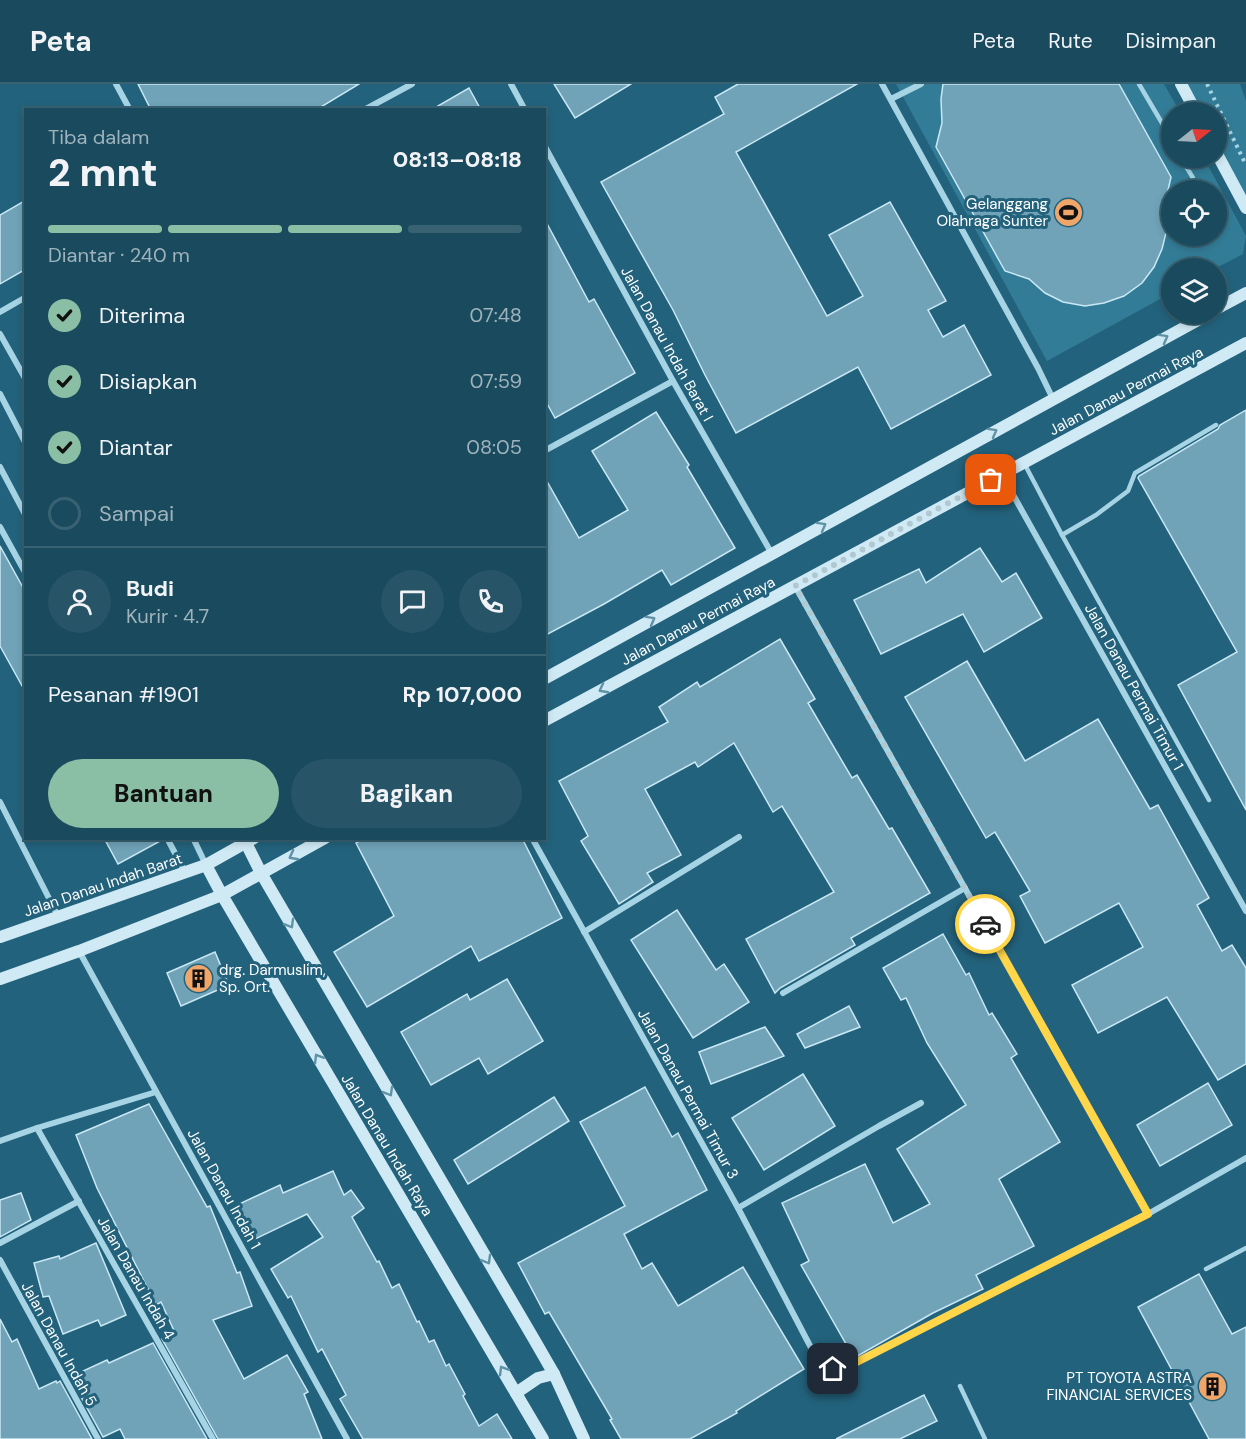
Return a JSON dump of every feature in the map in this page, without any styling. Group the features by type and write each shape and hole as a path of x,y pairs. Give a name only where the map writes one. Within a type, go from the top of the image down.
{"street":[{"path":"116,84 129,108"},
{"path":"368,108 412,84"},
{"path":"512,84 524,108"},
{"path":"882,84 1053,399"},
{"path":"891,99 921,84"},
{"path":"1181,84 1191,102"},
{"name":"Jalan Danau Indah Barat I","path":"546,149 673,381 772,554"},
{"path":"1225,168 1246,208"},
{"path":"1227,303 1246,293"},
{"path":"0,312 24,298"},
{"name":"Jalan Danau Permai Raya","path":"546,678 1191,324"},
{"path":"0,334 24,376"},
{"name":"Jalan Danau Permai Raya","path":"546,720 1246,343"},
{"path":"546,450 673,381"},
{"path":"0,394 24,440"},
{"path":"0,467 24,512"},
{"name":"Jalan Danau Permai Timur 1","path":"1002,475 1246,911"},
{"path":"0,527 24,570"},
{"path":"795,586 1148,1214 1246,1158"},
{"path":"0,802 58,916"},
{"path":"584,932 739,837"},
{"path":"168,840 185,872"},
{"path":"194,840 209,863"},
{"path":"0,979 79,951 224,894 321,840"},
{"name":"Jalan Danau Permai Timur 3","path":"533,840 738,1208 819,1363 833,1369 843,1369 1148,1214"},
{"name":"Jalan Danau Indah Barat","path":"0,937 209,863 246,842"},
{"name":"Jalan Danau Indah Raya","path":"246,842 258,875 554,1374 584,1439"},
{"name":"Jalan Danau Indah Raya","path":"209,863 224,894 543,1439"},
{"path":"783,993 965,888"},
{"name":"Jalan Danau Indah 1","path":"79,951 347,1439"},
{"path":"0,1141 156,1092"},
{"path":"738,1208 921,1104"},
{"name":"Jalan Danau Indah 4","path":"37,1128 213,1439"},
{"path":"0,1243 79,1201"},
{"name":"Jalan Danau Indah 5","path":"0,1260 98,1439"},
{"path":"516,1393 538,1378 554,1374"}],"lane":[{"path":"1139,84 1161,121"},
{"path":"1187,168 1193,178"},
{"path":"1062,535 1096,515 1128,491 1135,472 1216,425"},
{"path":"1024,463 1209,800"},
{"path":"1206,1269 1246,1248"},
{"path":"960,1386 985,1439"}],"path":[{"path":"1207,84 1246,165"}],"shaded area":[{"name":"Gelanggang Olahraga Sunter","path":"896,84 1164,84 1174,102 1161,102 1161,168 1209,168 1216,180 1161,180 1161,246 1227,246 1227,201 1246,236 1243,254 1227,262 1227,258 1161,258 1161,298 1047,361"},
{"path":"1182,84 1240,84 1246,101 1246,207 1226,168 1227,102 1191,102"}],"building":[{"path":"138,84 359,84 319,108 150,108"},
{"path":"554,84 631,84 575,118"},
{"path":"738,84 857,84 736,152 827,316 863,296 829,235 890,202 946,301 928,310 943,337 964,325 991,375 891,429 858,367 736,433 673,310 601,182 724,114 715,97"},
{"name":"Gelanggang Olahraga Sunter","path":"943,84 1119,84 1161,159 1161,168 1166,168 1171,177 1170,180 1161,180 1162,249 1154,267 1142,283 1124,296 1104,303 1085,306 1063,302 1045,293 1029,279 1005,271 936,147 942,123"},
{"path":"469,88 480,108 434,108"},
{"path":"24,201 24,270 0,284 0,215"},
{"path":"546,222 589,302 594,299 635,373 555,418 546,402"},
{"path":"1246,410 1246,810 1178,685 1237,652 1138,478"},
{"path":"656,412 689,465 687,467 735,548 671,585 662,570 546,635 546,480 579,538 628,510 592,451"},
{"path":"0,546 24,589 24,689 0,646"},
{"path":"980,548 1002,582 1016,573 1042,618 984,652 963,614 881,654 854,600 919,569 926,583"},
{"path":"780,639 815,699 808,703 852,778 857,775 889,829 892,828 930,893 851,938 855,945 775,993 746,939 834,892 782,806 773,812 734,743 698,767 695,762 645,789 681,855 647,873 653,882 619,904 581,841 588,836 559,781 668,722 659,707 697,682 700,687"},
{"path":"967,661 1025,761 1098,719 1150,809 1158,805 1209,898 1197,905 1222,951 1232,945 1246,968 1246,1064 1218,1080 1167,997 1098,1033 1072,985 1143,947 1119,903 1045,943 1020,896 1030,891 995,832 986,838 905,697"},
{"path":"105,840 162,840 118,864"},
{"path":"361,840 523,840 562,918 479,961 471,946 367,1007 334,952 394,916 356,843"},
{"path":"677,910 716,970 724,964 749,1002 693,1038 631,940"},
{"path":"943,934 966,975 969,973 989,1015 992,1013 1017,1054 1011,1058 1060,1142 999,1179 1034,1246 976,1275 983,1289 933,1313 854,1358 801,1265 809,1261 782,1203 865,1164 893,1223 930,1204 897,1149 966,1105 927,1043 906,998 901,1000 883,968"},
{"name":"drg. Darmuslim, Sp. Ort.","path":"215,952 229,985 181,1006 167,973"},
{"path":"507,979 543,1041 488,1074 479,1058 431,1085 401,1032 467,994 470,1000"},
{"path":"849,1006 860,1027 805,1048 797,1034"},
{"path":"765,1027 784,1056 711,1084 699,1052"},
{"path":"803,1074 835,1126 764,1170 732,1118"},
{"path":"1208,1083 1232,1125 1160,1166 1137,1125"},
{"path":"645,1087 672,1137 678,1133 707,1190 624,1234 642,1269 652,1263 678,1306 743,1267 804,1369 736,1411 737,1413 690,1439 621,1439 610,1420 612,1419 549,1312 545,1314 518,1263 625,1206 580,1122"},
{"path":"554,1097 569,1121 468,1184 454,1160"},
{"path":"149,1104 207,1207 210,1206 237,1273 240,1272 252,1306 213,1320 244,1379 287,1355 308,1392 304,1394 322,1439 218,1439 162,1339 175,1333 161,1302 156,1305 97,1188 76,1135"},
{"path":"333,1171 344,1195 351,1190 364,1208 352,1217 377,1262 379,1261 392,1288 399,1284 429,1342 434,1340 446,1366 449,1364 479,1426 497,1414 512,1439 363,1439 340,1399 346,1395 322,1349 318,1352 291,1296 288,1298 271,1269 323,1237 307,1214 253,1240 237,1205 280,1185 283,1193"},
{"path":"21,1193 31,1220 0,1237 0,1200"},
{"path":"96,1243 126,1315 101,1326 98,1320 63,1334 49,1296 43,1297 34,1263 59,1256 60,1259"},
{"name":"PT TOYOTA ASTRA FINANCIAL SERVICES","path":"1199,1274 1232,1334 1246,1327 1246,1439 1209,1439 1138,1307"},
{"path":"0,1319 12,1342 17,1339 39,1389 60,1381 92,1439 0,1439"},
{"path":"153,1343 207,1439 125,1439 120,1429 103,1437 70,1377 107,1360 109,1363"},
{"path":"924,1395 937,1421 900,1439 836,1439"}],"way so far":[{"path":"985,924 795,586 991,480"}],"place":[{"name":"Gelanggang Olahraga Sunter","path":"1069,213"},
{"name":"drg. Darmuslim, Sp. Ort.","path":"198,979"},
{"name":"PT TOYOTA ASTRA FINANCIAL SERVICES","path":"1213,1387"}],"route":[{"path":"833,1369 843,1369 1148,1214 985,924"}]}
